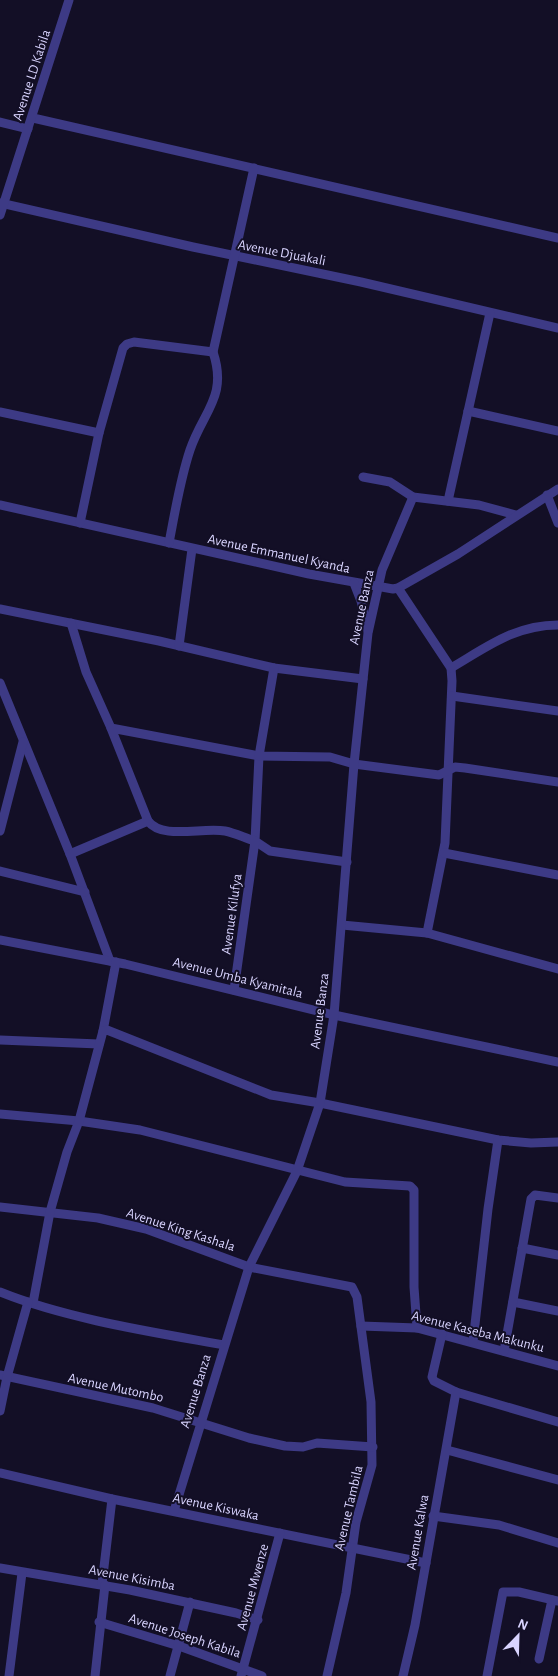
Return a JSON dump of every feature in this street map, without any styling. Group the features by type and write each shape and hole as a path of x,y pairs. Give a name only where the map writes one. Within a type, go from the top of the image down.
{"street":[{"name":"Avenue LD Kabila","path":"0,215 2,204 33,118 69,0"},
{"path":"33,118 558,238"},
{"path":"0,122 28,129"},
{"path":"169,544 190,448 216,393 218,370 213,352 254,168"},
{"name":"Avenue Djuakali","path":"2,204 361,282 558,328"},
{"path":"448,501 490,313"},
{"path":"80,523 99,433 121,353 127,344 134,342 213,352"},
{"path":"468,411 558,431"},
{"path":"0,412 99,433"},
{"path":"362,477 390,482 413,496 479,505 516,514"},
{"path":"427,933 444,853 446,772 452,696 451,668 398,588 458,554 516,514 558,489"},
{"path":"547,495 558,523"},
{"name":"Avenue Banza","path":"174,1510 249,1267 296,1171 320,1103 334,1015 354,764 368,633 388,553 404,524 413,496"},
{"name":"Avenue Emmanuel Kyanda","path":"0,504 192,549 354,583 398,588"},
{"path":"179,646 192,549"},
{"path":"354,583 361,601 368,633"},
{"path":"0,609 179,646 274,668 363,679"},
{"path":"71,623 86,672 151,825 163,831 202,829 226,831 255,841 270,851 347,862"},
{"path":"451,668 512,632 558,626"},
{"name":"Avenue Kilufya","path":"234,990 255,841 258,756 274,668"},
{"path":"0,684 113,962 103,1031 79,1121 67,1152 50,1212 30,1303 3,1376 0,1411"},
{"path":"452,696 558,711"},
{"path":"111,728 258,756 330,757 354,764 439,775 456,768 465,768 558,782"},
{"path":"0,831 23,742"},
{"path":"70,854 148,821"},
{"path":"444,853 558,875"},
{"path":"0,871 85,892"},
{"path":"342,925 427,933 558,969"},
{"name":"Avenue Umba Kyamitala","path":"0,940 113,962 334,1015 558,1062"},
{"path":"103,1031 107,1030 271,1095 320,1103 498,1140 531,1143 558,1142"},
{"path":"0,1040 99,1044"},
{"path":"0,1114 79,1121 140,1130 345,1182 413,1187 417,1328"},
{"path":"473,1342 498,1140"},
{"path":"504,1351 530,1198 535,1195 558,1198"},
{"name":"Avenue King Kashala","path":"0,1207 98,1218 146,1229 249,1267 352,1287"},
{"path":"522,1248 558,1255"},
{"name":"Avenue Tambila","path":"328,1676 346,1593 351,1548 360,1506 370,1476 373,1447 372,1402 357,1297 352,1287"},
{"path":"0,1292 30,1303 114,1323 224,1345"},
{"path":"513,1302 558,1311"},
{"name":"Avenue Kaseba Makunku","path":"361,1326 417,1328 558,1366"},
{"path":"442,1334 432,1380 456,1392 558,1422"},
{"name":"Avenue Mutombo","path":"3,1376 154,1408 249,1438 285,1446 303,1447 317,1443 373,1447"},
{"name":"Avenue Kalwa","path":"402,1676 415,1625 456,1392"},
{"path":"447,1450 558,1480"},
{"name":"Avenue Kiswaka","path":"0,1473 112,1499 174,1510 426,1564"},
{"path":"95,1676 112,1499"},
{"path":"433,1516 499,1525 558,1543"},
{"name":"Avenue Mwenze","path":"242,1672 258,1620 280,1533"},
{"name":"Avenue Kisimba","path":"0,1568 22,1573 103,1584 190,1602 258,1620"},
{"path":"9,1676 22,1573"},
{"path":"486,1676 503,1592 514,1591 555,1601 539,1659"},
{"path":"170,1676 190,1602"},
{"name":"Avenue Joseph Kabila","path":"99,1622 179,1646 242,1672 262,1676"}]}
